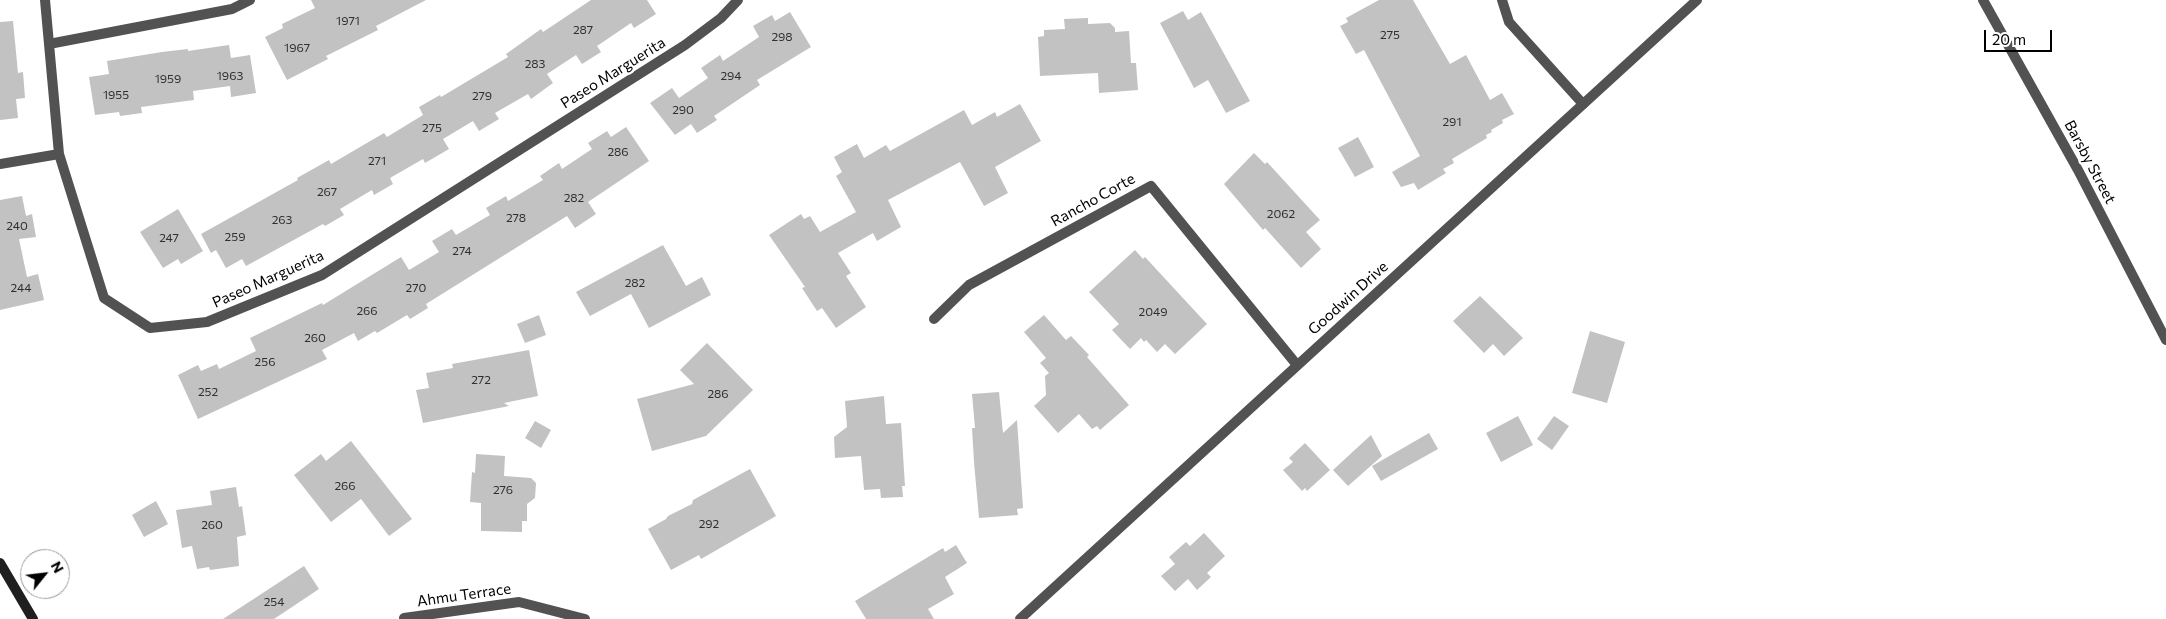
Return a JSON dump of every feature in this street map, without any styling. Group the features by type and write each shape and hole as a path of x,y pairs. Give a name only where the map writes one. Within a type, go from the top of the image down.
{"main road":[{"path":"0,563 33,619"}],"street":[{"name":"Paseo Marguerita","path":"44,0 59,154 104,298 150,328 207,322 322,274 685,44 721,18 738,0"},
{"path":"49,44 232,9 250,0"},
{"path":"1502,0 1509,22 1583,104"},
{"name":"Goodwin Drive","path":"1020,619 1697,0"},
{"name":"Barsby Street","path":"1983,0 2078,170 2166,340"},
{"path":"0,164 59,154"},
{"name":"Rancho Corte","path":"934,319 969,285 1151,186 1297,365"},
{"name":"Ahmu Terrace","path":"404,618 519,602 585,619"}],"building":[{"path":"311,0 426,0 376,26 378,30 326,56 328,59 287,80 265,37 283,28 282,24 315,8"},
{"path":"591,0 647,0 656,14 634,28 631,23 597,46 601,52 582,64 576,55 547,74 553,83 531,99 528,94 495,113 499,119 479,131 473,121 443,139 449,149 425,163 423,159 390,178 393,184 374,195 372,190 340,209 344,215 325,226 323,224 246,266 242,259 226,268 216,250 211,253 201,234 298,180 297,178 329,160 331,164 384,133 387,137 423,115 419,107 440,95 441,97 508,57 506,54 541,29 543,32"},
{"path":"1379,0 1413,0 1450,64 1466,55 1490,100 1502,93 1514,114 1502,120 1503,123 1486,135 1487,138 1452,159 1454,163 1443,169 1446,173 1418,190 1414,183 1401,187 1392,172 1420,156 1364,50 1356,54 1340,26 1348,22 1346,18"},
{"path":"1183,11 1188,20 1201,12 1250,101 1226,113 1208,80 1194,88 1160,23"},
{"path":"790,12 811,47 757,80 760,85 714,116 717,120 697,133 691,124 675,135 650,103 672,88 679,98 708,78 701,68 720,55 723,61 759,37 753,26 772,15 775,21"},
{"path":"1088,18 1088,24 1110,23 1115,28 1115,32 1129,31 1131,63 1136,63 1138,90 1099,93 1098,73 1040,76 1038,37 1044,36 1044,30 1065,29 1064,19"},
{"path":"13,21 18,73 23,72 25,98 16,99 18,118 0,120 0,22"},
{"path":"229,45 231,58 250,55 256,93 231,97 230,86 193,91 194,100 141,107 142,113 120,116 119,112 95,115 89,77 109,74 107,61 162,52 188,49 188,51"},
{"path":"1020,104 1041,141 995,167 1008,193 984,206 960,162 888,200 901,227 877,241 873,233 838,253 851,273 846,276 866,307 836,328 822,308 817,311 802,288 805,287 769,235 801,214 804,219 810,216 820,232 856,212 836,176 842,172 834,157 857,144 864,158 886,145 890,151 964,110 972,125 995,112 997,117"},
{"path":"626,127 649,161 588,202 596,214 575,228 567,216 426,304 428,308 410,319 407,315 377,333 375,331 358,341 354,333 322,350 327,359 198,419 178,375 198,365 201,371 217,364 219,369 256,351 250,338 322,303 323,305 401,257 409,270 439,252 432,241 452,229 456,235 490,215 486,208 506,196 508,201 543,180 540,176 559,163 562,169 592,149 588,143 607,131 611,137"},
{"path":"1358,137 1374,167 1355,177 1338,148"},
{"path":"1254,153 1265,164 1267,162 1320,220 1306,232 1321,249 1301,268 1265,228 1263,230 1224,184"},
{"path":"22,196 26,216 32,214 36,237 19,239 27,277 38,274 44,300 0,310 0,200"},
{"path":"178,209 203,251 181,264 178,259 163,268 140,232"},
{"path":"663,245 686,286 702,277 711,295 649,328 631,294 590,316 576,292"},
{"path":"1135,250 1143,259 1145,257 1207,324 1175,354 1165,344 1157,352 1146,340 1144,342 1141,338 1130,349 1112,330 1119,324 1089,292"},
{"path":"1480,296 1523,338 1504,356 1493,344 1484,353 1453,321"},
{"path":"539,315 546,335 525,343 517,324"},
{"path":"1044,315 1066,340 1071,336 1089,355 1087,357 1129,405 1100,430 1097,426 1092,429 1079,414 1058,433 1034,406 1046,395 1045,376 1049,373 1040,363 1046,358 1024,332"},
{"path":"1590,331 1625,342 1607,403 1572,393"},
{"path":"707,343 753,390 706,436 652,451 637,399 694,384 680,370"},
{"path":"529,350 538,396 504,403 509,406 423,423 416,390 429,388 426,373 453,368 452,364"},
{"path":"999,392 1003,433 1017,420 1023,508 1017,509 1018,515 979,518 972,428 975,428 972,394"},
{"path":"884,396 886,424 901,423 905,486 902,486 903,497 881,498 880,489 864,490 861,456 835,458 834,437 847,427 845,401"},
{"path":"1518,416 1533,445 1501,462 1486,433"},
{"path":"1554,416 1569,426 1552,450 1537,439"},
{"path":"535,421 551,430 541,448 525,438"},
{"path":"1429,433 1438,449 1381,481 1372,466"},
{"path":"1371,435 1382,456 1348,486 1333,470"},
{"path":"351,441 412,519 389,536 361,499 331,522 294,475 321,454 326,461"},
{"path":"1305,443 1330,470 1307,491 1305,488 1302,491 1283,470 1293,462 1289,458"},
{"path":"476,454 505,456 504,476 531,478 536,483 535,498 527,504 527,521 522,521 522,532 481,531 481,503 470,502 472,472 475,473"},
{"path":"750,469 776,516 701,559 699,555 671,570 648,529 692,504 693,500"},
{"path":"236,487 239,507 242,506 246,535 237,537 239,566 210,570 209,567 197,569 192,546 182,548 176,510 212,505 210,491"},
{"path":"156,501 168,524 144,537 132,515"},
{"path":"1204,533 1225,556 1207,573 1211,577 1197,590 1188,579 1175,591 1161,576 1175,564 1169,557 1186,542 1190,546"},
{"path":"956,545 967,563 945,577 954,594 928,609 934,619 866,619 855,601 943,548 945,552"},
{"path":"304,566 319,589 274,619 223,619"}]}
